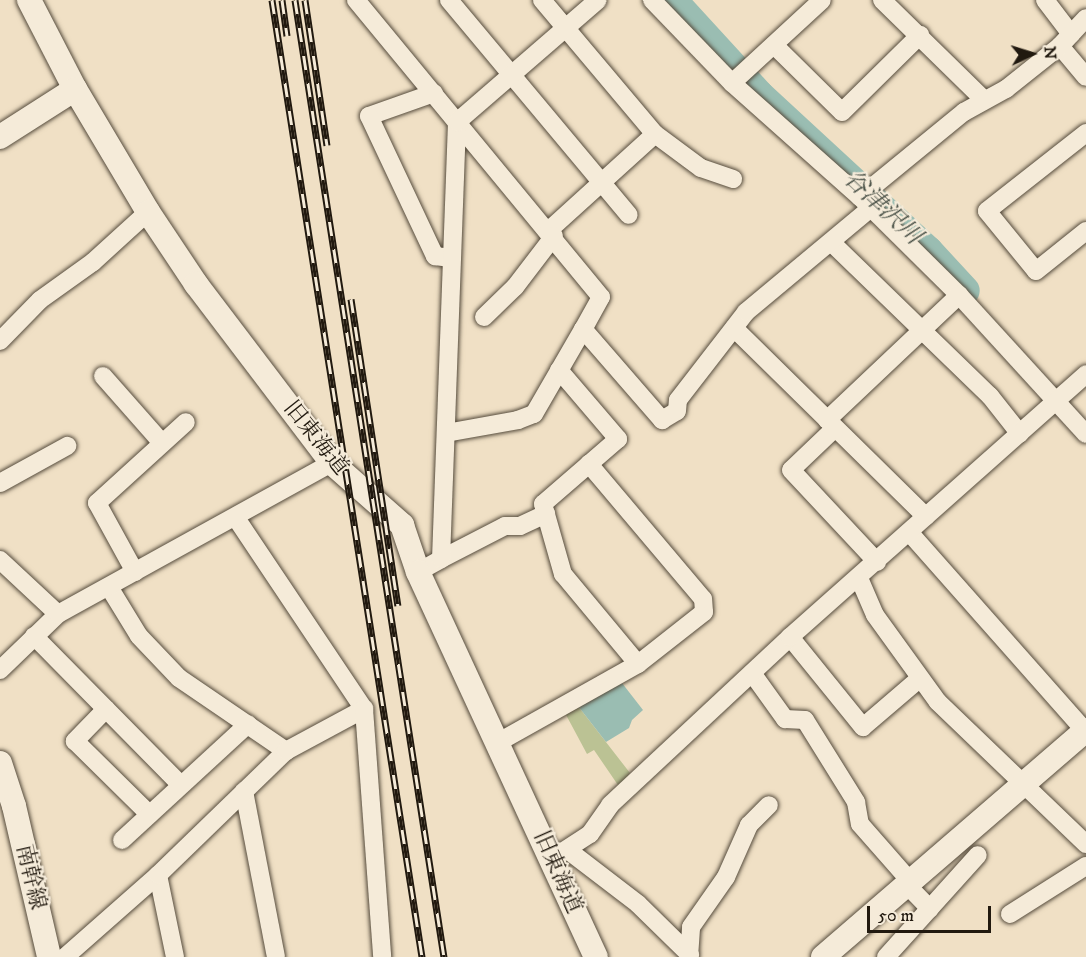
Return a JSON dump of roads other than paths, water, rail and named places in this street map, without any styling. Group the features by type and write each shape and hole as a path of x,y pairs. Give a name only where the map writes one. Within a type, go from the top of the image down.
{"street":[{"name":"旧東海道","path":"29,0 75,89 148,212 196,284 332,463 402,525 418,572 497,743 561,855 596,957"},
{"path":"356,0 551,233 601,297 534,414 518,420 446,433"},
{"path":"449,0 628,214"},
{"path":"542,0 655,134 701,168 734,179"},
{"path":"441,559 457,122 598,0"},
{"path":"652,0 732,83 865,203 959,295 1086,435"},
{"path":"732,83 822,0"},
{"path":"882,0 984,100"},
{"path":"1045,0 1086,77"},
{"path":"583,329 662,420 677,411 678,400 746,312 832,243 865,203 984,100 1066,40 1086,18"},
{"path":"774,45 842,112 920,35"},
{"path":"0,137 75,89"},
{"path":"434,93 369,116 435,256 451,258"},
{"path":"1086,133 987,211 1036,272 1086,231"},
{"path":"484,317 515,287 551,233 601,182 655,134"},
{"path":"0,341 40,300 93,262 148,212"},
{"path":"832,243 919,331 990,396 1020,434"},
{"path":"877,562 791,470 919,331 959,295"},
{"path":"734,328 926,517"},
{"path":"559,370 618,439 543,504 563,574 638,664"},
{"path":"689,956 638,904 561,855 590,834 610,805 790,637 1086,374"},
{"path":"103,376 162,443"},
{"path":"135,572 98,503 186,422"},
{"path":"0,483 67,446"},
{"path":"0,670 58,614 236,518 332,463"},
{"path":"497,743 638,664 704,612 703,599 589,464"},
{"path":"418,572 505,526 520,526 546,514"},
{"path":"236,518 364,709 382,957"},
{"path":"823,957 1085,731 909,532"},
{"path":"0,560 58,614"},
{"path":"859,578 875,615 919,679 938,702 1086,844"},
{"path":"109,587 139,636 179,678 286,751"},
{"path":"34,636 181,784"},
{"path":"790,637 863,727 919,679"},
{"path":"752,673 785,719 805,720 851,791 860,824 930,909"},
{"path":"106,709 75,741 149,814"},
{"path":"65,957 158,874 286,751 364,709"},
{"path":"122,840 248,724"},
{"name":"南幹線","path":"0,763 14,806 49,957"},
{"path":"244,791 276,957"},
{"path":"689,956 691,927 726,877 749,825 769,805"},
{"path":"886,957 978,855"},
{"path":"1010,914 1086,866"},
{"path":"158,874 175,957"}],"water":[{"path":"622,683 643,710 632,720 629,728 606,742 578,706"}],"waterway":[{"name":"谷津沢川","path":"672,0 759,95 928,251 965,291"}],"railway":[{"path":"272,0 422,957"},
{"path":"282,0 287,36"},
{"path":"295,0 444,957"},
{"path":"305,0 327,145"},
{"path":"351,299 398,605"}]}
